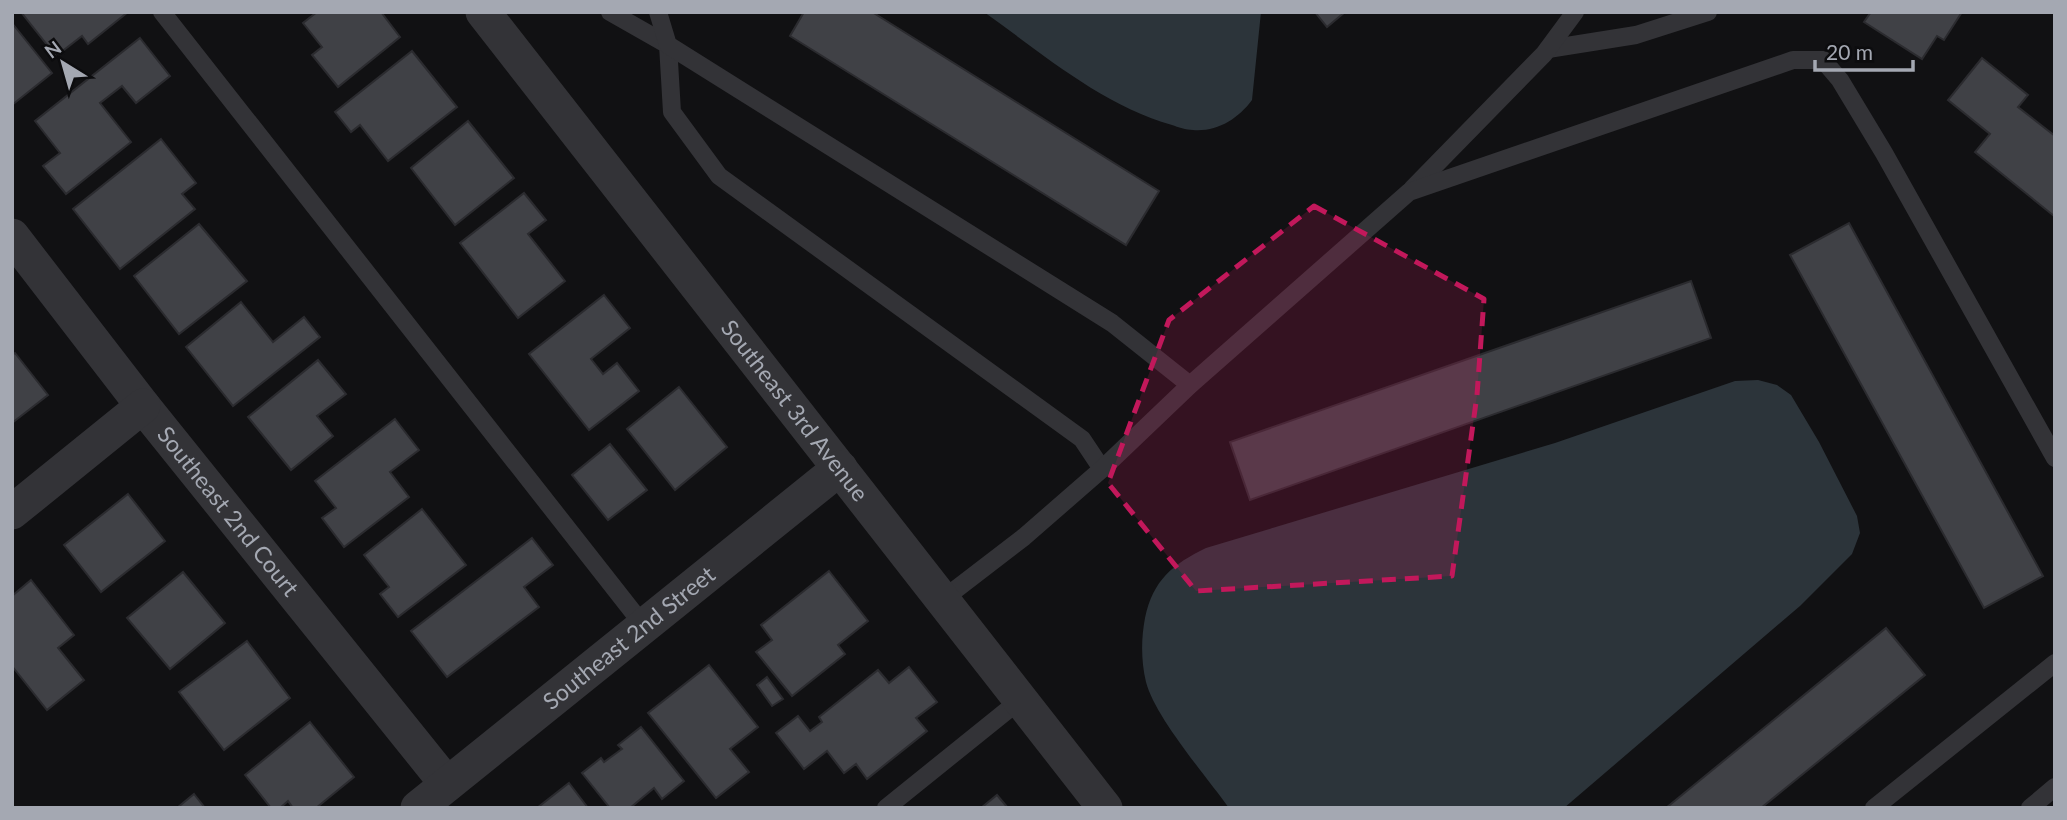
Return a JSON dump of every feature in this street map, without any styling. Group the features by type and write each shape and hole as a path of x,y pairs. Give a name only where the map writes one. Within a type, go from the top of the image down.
{"street":[{"name":"Southeast 3rd Avenue","path":"483,12 1105,808"},
{"name":"Southeast 2nd Court","path":"12,236 143,406 447,784"},
{"path":"12,512 143,406"},
{"name":"Southeast 2nd Street","path":"418,808 840,468"}],"lane":[{"path":"162,12 644,626"},
{"path":"610,12 668,45 1112,323 1190,385"},
{"path":"658,12 668,45 672,112 719,176 1082,439 1102,469"},
{"path":"942,600 1024,537 1102,469 1190,385 1409,192 1501,100 1548,48 1575,12"},
{"path":"1548,48 1636,35 1708,12"},
{"path":"1409,192 1793,60 1823,60 1840,80 1884,153 2055,458"},
{"path":"1874,808 2055,663"},
{"path":"886,808 1020,700"},
{"path":"2030,808 2055,787"}],"highlighted area":[{"path":"1314,206 1484,299 1477,395 1452,576 1196,591 1108,483 1169,320"}],"shaded area":[{"path":"984,12 1261,12 1252,100 1234,118 1219,126 1202,130 1177,127 1146,116 1097,92"},
{"path":"1758,380 1777,385 1791,395 1819,442 1857,516 1860,533 1852,554 1800,606 1564,808 1229,808 1182,746 1151,696 1144,674 1142,650 1145,618 1159,583 1174,567 1194,554 1206,548 1555,443 1735,381"}],"building":[{"path":"21,12 128,12 88,44 82,36 56,56"},
{"path":"317,12 381,12 400,37 338,87 312,55 322,47 303,23"},
{"path":"804,12 872,12 1159,191 1126,245 790,36"},
{"path":"1315,12 1345,12 1327,27"},
{"path":"1871,12 1962,12 1944,40 1937,36 1922,59 1864,22"},
{"path":"12,23 52,73 12,105"},
{"path":"140,38 170,76 136,103 122,86 100,103 131,142 66,194 43,166 60,153 35,121"},
{"path":"412,51 457,107 388,161 360,125 351,132 335,112"},
{"path":"1982,58 2028,95 2018,107 2055,136 2054,216 1975,152 1990,134 1948,100"},
{"path":"468,121 514,178 455,225 411,168"},
{"path":"161,139 196,183 182,194 195,209 120,269 73,209"},
{"path":"524,193 546,220 528,234 565,281 518,318 460,243"},
{"path":"1849,223 2043,576 1984,608 1790,255"},
{"path":"199,224 247,281 179,334 134,276"},
{"path":"1691,281 1711,338 1250,500 1230,442"},
{"path":"604,295 630,328 591,359 603,374 617,363 639,391 589,430 529,354"},
{"path":"241,302 273,342 304,317 320,337 233,406 186,347"},
{"path":"15,353 48,395 12,423 12,355"},
{"path":"318,360 346,394 317,416 333,436 291,470 248,417"},
{"path":"679,387 727,447 675,490 627,429"},
{"path":"395,419 419,450 390,472 409,497 344,547 322,518 336,508 315,481"},
{"path":"610,444 647,490 608,520 572,475"},
{"path":"128,494 165,541 101,592 64,545"},
{"path":"422,509 466,565 398,617 380,594 389,587 364,555"},
{"path":"532,538 553,565 524,587 539,607 447,677 411,631"},
{"path":"829,571 868,621 838,645 845,654 792,696 756,652 772,640 761,625"},
{"path":"183,572 225,623 170,669 127,618"},
{"path":"31,580 74,635 58,648 84,680 47,710 12,666 12,596"},
{"path":"1886,628 1925,675 1761,808 1666,808"},
{"path":"247,641 290,698 224,750 179,692"},
{"path":"709,665 758,727 730,749 749,772 716,798 648,713"},
{"path":"909,667 937,702 916,718 927,731 867,779 856,764 844,773 827,751 804,769 776,733 798,716 810,731 822,722 819,717 878,670 889,683"},
{"path":"767,677 783,699 772,706 757,685"},
{"path":"310,722 354,777 316,808 293,808 288,801 280,808 271,808 245,775"},
{"path":"641,727 684,781 662,799 654,788 630,808 610,808 582,773 601,758 604,762 622,749 618,745"},
{"path":"569,783 588,808 537,808"},
{"path":"194,794 205,808 177,808"},
{"path":"997,795 1008,808 981,808"}]}
